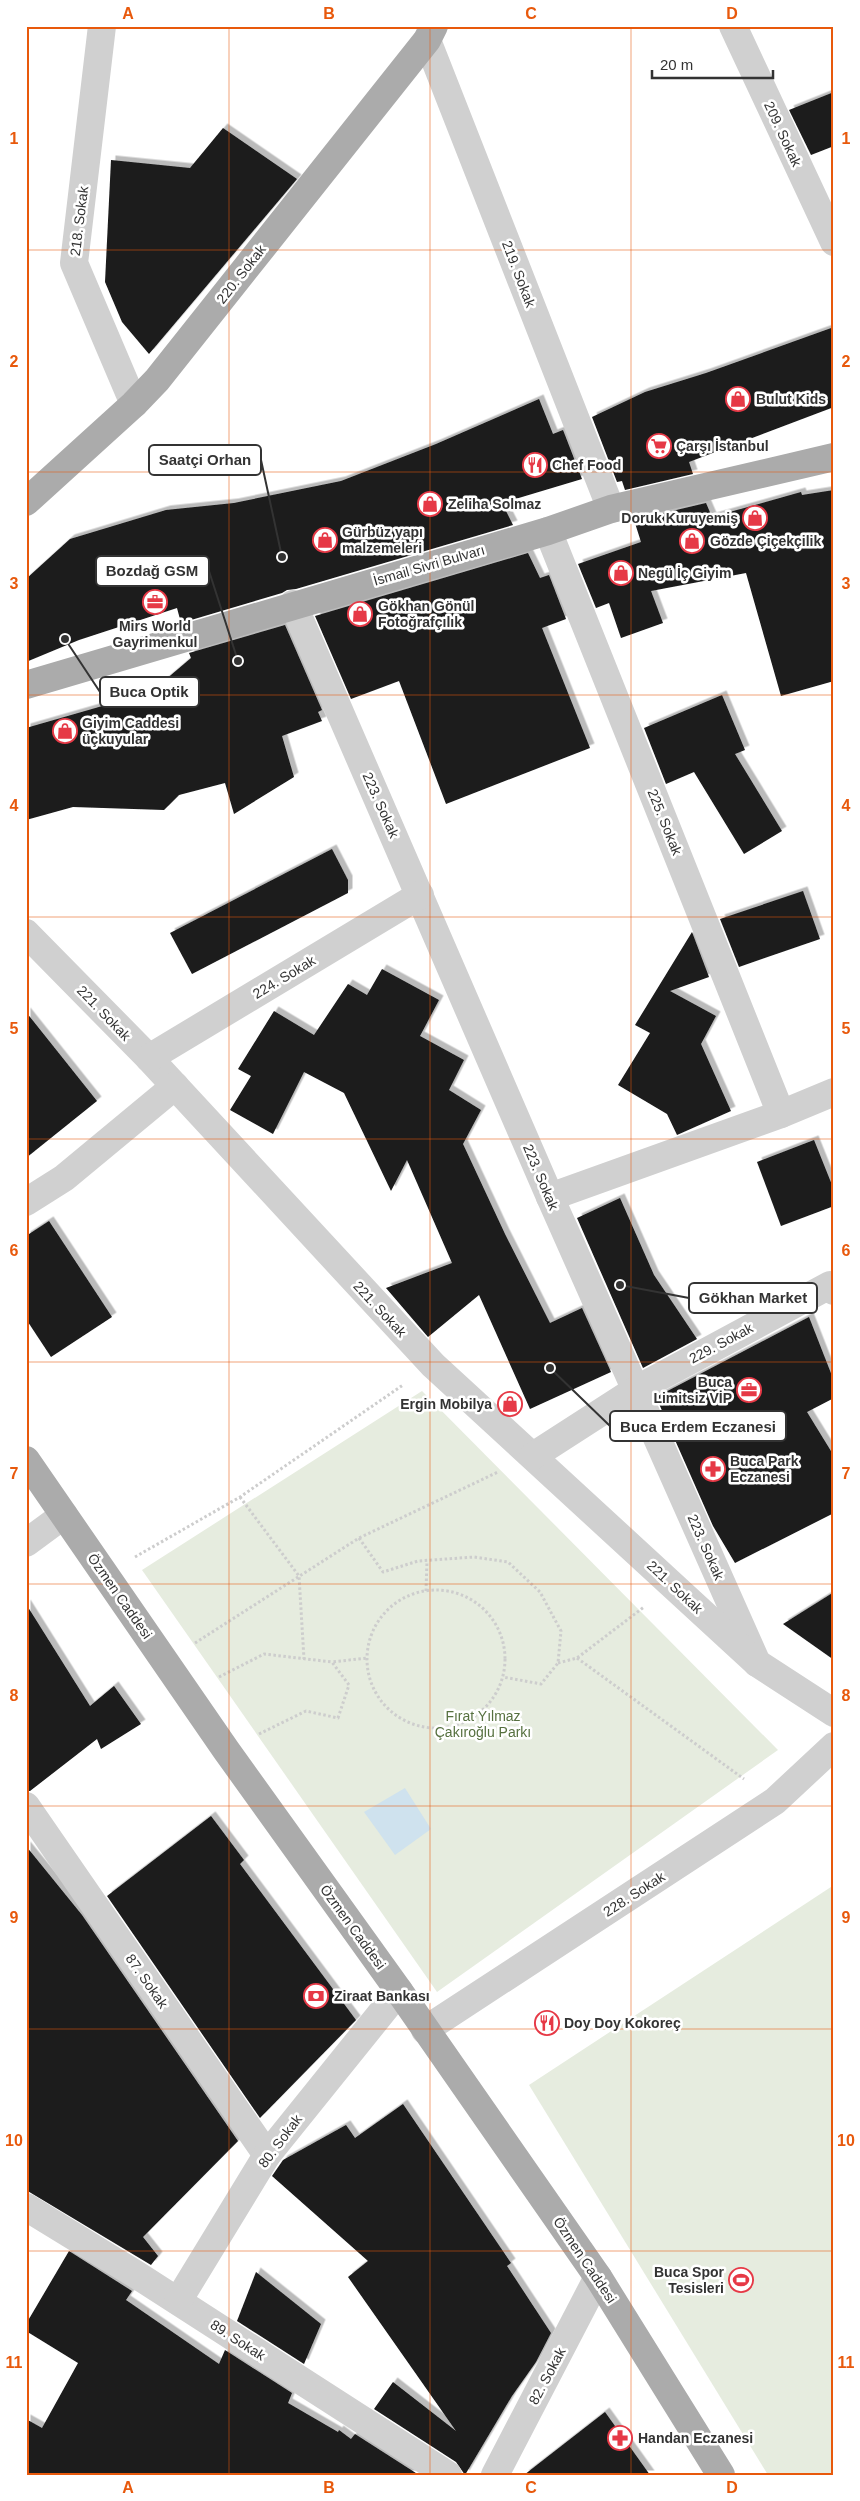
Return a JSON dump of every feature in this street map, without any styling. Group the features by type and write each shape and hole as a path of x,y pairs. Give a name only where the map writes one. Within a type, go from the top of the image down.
{"main road":[{"name":"220. Sokak","path":"26,502 134,404 157,380 430,33"},
{"name":"İsmail Sivri Bulvarı","path":"26,685 294,604 548,531 611,509 834,457"},
{"name":"Özmen Caddesi","path":"26,1460 186,1693 399,1991 598,2278 721,2475"}],"street":[{"name":"218. Sokak","path":"102,26 74,263 134,404"},
{"name":"209. Sokak","path":"733,26 834,242"},
{"name":"219. Sokak","path":"430,33 611,509"},
{"name":"225. Sokak","path":"548,531 781,1114"},
{"name":"223. Sokak","path":"294,604 550,1197 637,1389 757,1663"},
{"name":"224. Sokak","path":"148,1058 420,895"},
{"name":"221. Sokak","path":"26,933 175,1086 432,1365 757,1663"},
{"path":"26,1202 64,1178 175,1086"},
{"path":"550,1197 781,1114 834,1092"},
{"name":"229. Sokak","path":"533,1456 637,1389 830,1285 834,1291"},
{"path":"26,1543 64,1515"},
{"path":"757,1663 834,1713"},
{"name":"228. Sokak","path":"425,2030 775,1801 834,1746"},
{"name":"87. Sokak","path":"26,1806 267,2155"},
{"name":"80. Sokak","path":"178,2301 267,2155 399,1991"},
{"name":"89. Sokak","path":"26,2207 178,2301 448,2475"},
{"name":"82. Sokak","path":"495,2475 598,2278"}],"path":[{"path":"105,1575 240,1497 432,1365"},
{"path":"165,1662 359,1538 533,1456"},
{"path":"240,1497 299,1576 304,1659"},
{"path":"359,1538 383,1572 427,1561 474,1557 508,1562 540,1592 561,1631 558,1664"},
{"path":"426,1590 427,1561"},
{"path":"503,1677 541,1684 558,1664 577,1658 673,1585"},
{"path":"439,1589 463,1594 481,1605 496,1622 504,1642 506,1664 501,1686 490,1704 474,1718 453,1727 431,1729 410,1724 390,1711 374,1692 367,1668 368,1644 377,1621 393,1604 414,1592 426,1590 439,1589"},
{"path":"186,1693 264,1654 332,1662 367,1658"},
{"path":"577,1658 775,1801"},
{"path":"226,1750 306,1711 338,1718 349,1685 332,1662"}],"green space":[{"name":"Fırat Yılmaz Çakıroğlu Parkı","path":"422,1391 778,1750 437,1992 142,1570"},
{"name":"Buca Spor Tesisleri","path":"834,1885 834,2475 768,2475 529,2085"}],"water":[{"path":"405,1788 431,1829 395,1855 364,1812"}],"building":[{"path":"834,92 834,146 811,155 789,110"},
{"path":"223,128 297,179 149,354 122,322 105,282 111,160 190,168"},
{"path":"834,327 834,407 689,462 693,474 625,490 622,481 617,482 592,417 645,392 706,373"},
{"path":"539,399 553,434 563,430 582,479 502,503 513,525 296,589 287,590 181,623 177,608 79,640 26,662 26,579 70,539 166,510 234,503 341,481 436,444"},
{"path":"834,490 834,681 781,696 746,573 651,591 663,623 621,638 609,603 596,608 578,564 641,542 634,520 706,503 712,517 801,492 802,495"},
{"path":"528,553 540,578 549,575 566,619 542,628 590,748 446,804 399,681 351,699 315,616"},
{"path":"285,625 322,710 318,712 322,721 282,736 294,777 234,814 225,783 179,795 164,810 73,807 26,820 26,728 151,692 191,658 189,653"},
{"path":"722,695 745,750 735,754 782,831 744,854 694,772 666,784 644,728"},
{"path":"332,849 348,880 348,893 192,974 170,933"},
{"path":"803,891 820,939 739,967 720,919"},
{"path":"692,932 709,977 670,991 716,1016 701,1044 731,1111 677,1135 667,1114 618,1085 650,1033 635,1025"},
{"path":"382,969 439,1000 420,1036 464,1060 449,1090 481,1110 463,1144 505,1234 550,1323 582,1308 611,1372 530,1409 479,1295 428,1337 386,1288 452,1263 407,1160 391,1191 344,1093 304,1072 273,1134 230,1110 251,1076 238,1069 274,1011 314,1035 348,984 367,995"},
{"path":"26,1012 97,1101 26,1158"},
{"path":"814,1140 834,1190 834,1206 781,1226 757,1162"},
{"path":"620,1198 654,1275 697,1339 643,1368 577,1218"},
{"path":"49,1221 112,1317 51,1357 26,1319 26,1236"},
{"path":"809,1317 834,1381 834,1398 807,1412 834,1456 834,1513 735,1563 713,1526 656,1397"},
{"path":"834,1592 834,1660 783,1624"},
{"path":"26,1604 90,1706 114,1686 141,1724 101,1749 97,1739 30,1791 26,1791"},
{"path":"211,1816 244,1860 240,1864 356,2020 260,2118 107,1896"},
{"path":"26,1846 82,1915 238,2141 143,2237 158,2256 151,2265 26,2190"},
{"path":"403,2104 511,2263 507,2266 551,2333 536,2362 512,2396 465,2475 456,2462 374,2409 393,2382 456,2431 348,2277 368,2261 272,2176 283,2160 346,2125 355,2138"},
{"path":"69,2251 132,2291 126,2300 219,2364 225,2350 292,2393 288,2403 338,2432 339,2430 351,2439 355,2434 419,2475 26,2475 26,2419 42,2428 78,2363 26,2331 26,2324"},
{"path":"256,2272 321,2324 304,2364 237,2321"},
{"path":"605,2412 650,2475 524,2475"}],"place":[{"name":"Bulut Kids","path":"738,399"},
{"name":"Çarşı İstanbul","path":"659,446"},
{"name":"Chef Food","path":"535,465"},
{"name":"Zeliha Solmaz","path":"430,504"},
{"name":"Doruk Kuruyemiş","path":"755,518"},
{"name":"Gürbüz yapı malzemeleri","path":"325,540"},
{"name":"Gözde Çiçekçilik","path":"692,541"},
{"name":"Saatçi Orhan","path":"282,557"},
{"name":"Negü İç Giyim","path":"621,573"},
{"name":"Mirs World Gayrimenkul","path":"155,602"},
{"name":"Gökhan Gönül Fotoğrafçılık","path":"360,614"},
{"name":"Buca Optik","path":"65,639"},
{"name":"Bozdağ GSM","path":"238,661"},
{"name":"Giyim Caddesi üçkuyular","path":"65,731"},
{"name":"Gökhan Market","path":"620,1285"},
{"name":"Buca Erdem Eczanesi","path":"550,1368"},
{"name":"Buca Limitsiz VİP","path":"749,1390"},
{"name":"Ergin Mobilya","path":"510,1404"},
{"name":"Buca Park Eczanesi","path":"713,1469"},
{"name":"Ziraat Bankası","path":"316,1996"},
{"name":"Doy Doy Kokoreç","path":"547,2023"},
{"name":"Buca Spor Tesisleri","path":"741,2280"},
{"name":"Handan Eczanesi","path":"620,2438"}]}
